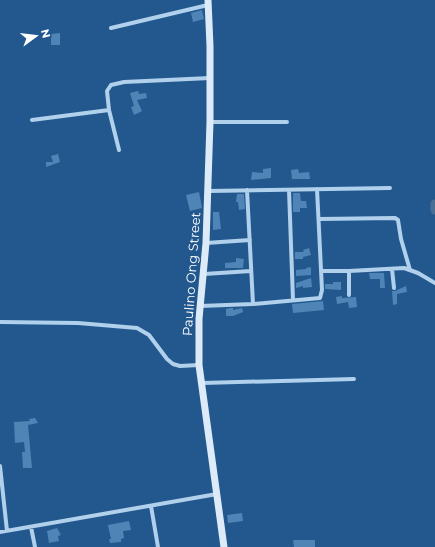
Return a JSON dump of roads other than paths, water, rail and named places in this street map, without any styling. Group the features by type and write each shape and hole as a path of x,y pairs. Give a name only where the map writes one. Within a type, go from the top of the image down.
{"street":[{"path":"111,28 208,2"},
{"name":"Paulino Ong Street","path":"208,2 210,122 206,243 200,306 199,365 218,494 224,547"},
{"path":"120,150 109,110 106,91 111,85 210,78"},
{"path":"32,120 109,110"},
{"path":"210,122 287,122"},
{"path":"208,191 390,188"},
{"path":"200,306 253,304 320,298 322,290 317,189"},
{"path":"247,190 253,304"},
{"path":"289,190 293,300"},
{"path":"319,219 395,218 398,220 401,239 410,270"},
{"path":"206,243 250,240"},
{"path":"321,271 392,269 410,270 435,283"},
{"path":"392,269 394,288"},
{"path":"204,274 251,271"},
{"path":"349,271 349,295"},
{"path":"0,322 78,323 137,328 149,335 167,359 173,364 180,366 199,365"},
{"path":"202,383 354,379"},
{"path":"0,466 7,531"},
{"path":"0,532 218,494"},
{"path":"151,506 158,547"},
{"path":"31,527 35,547"}],"waterway":[{"path":"435,204 435,210"}]}
